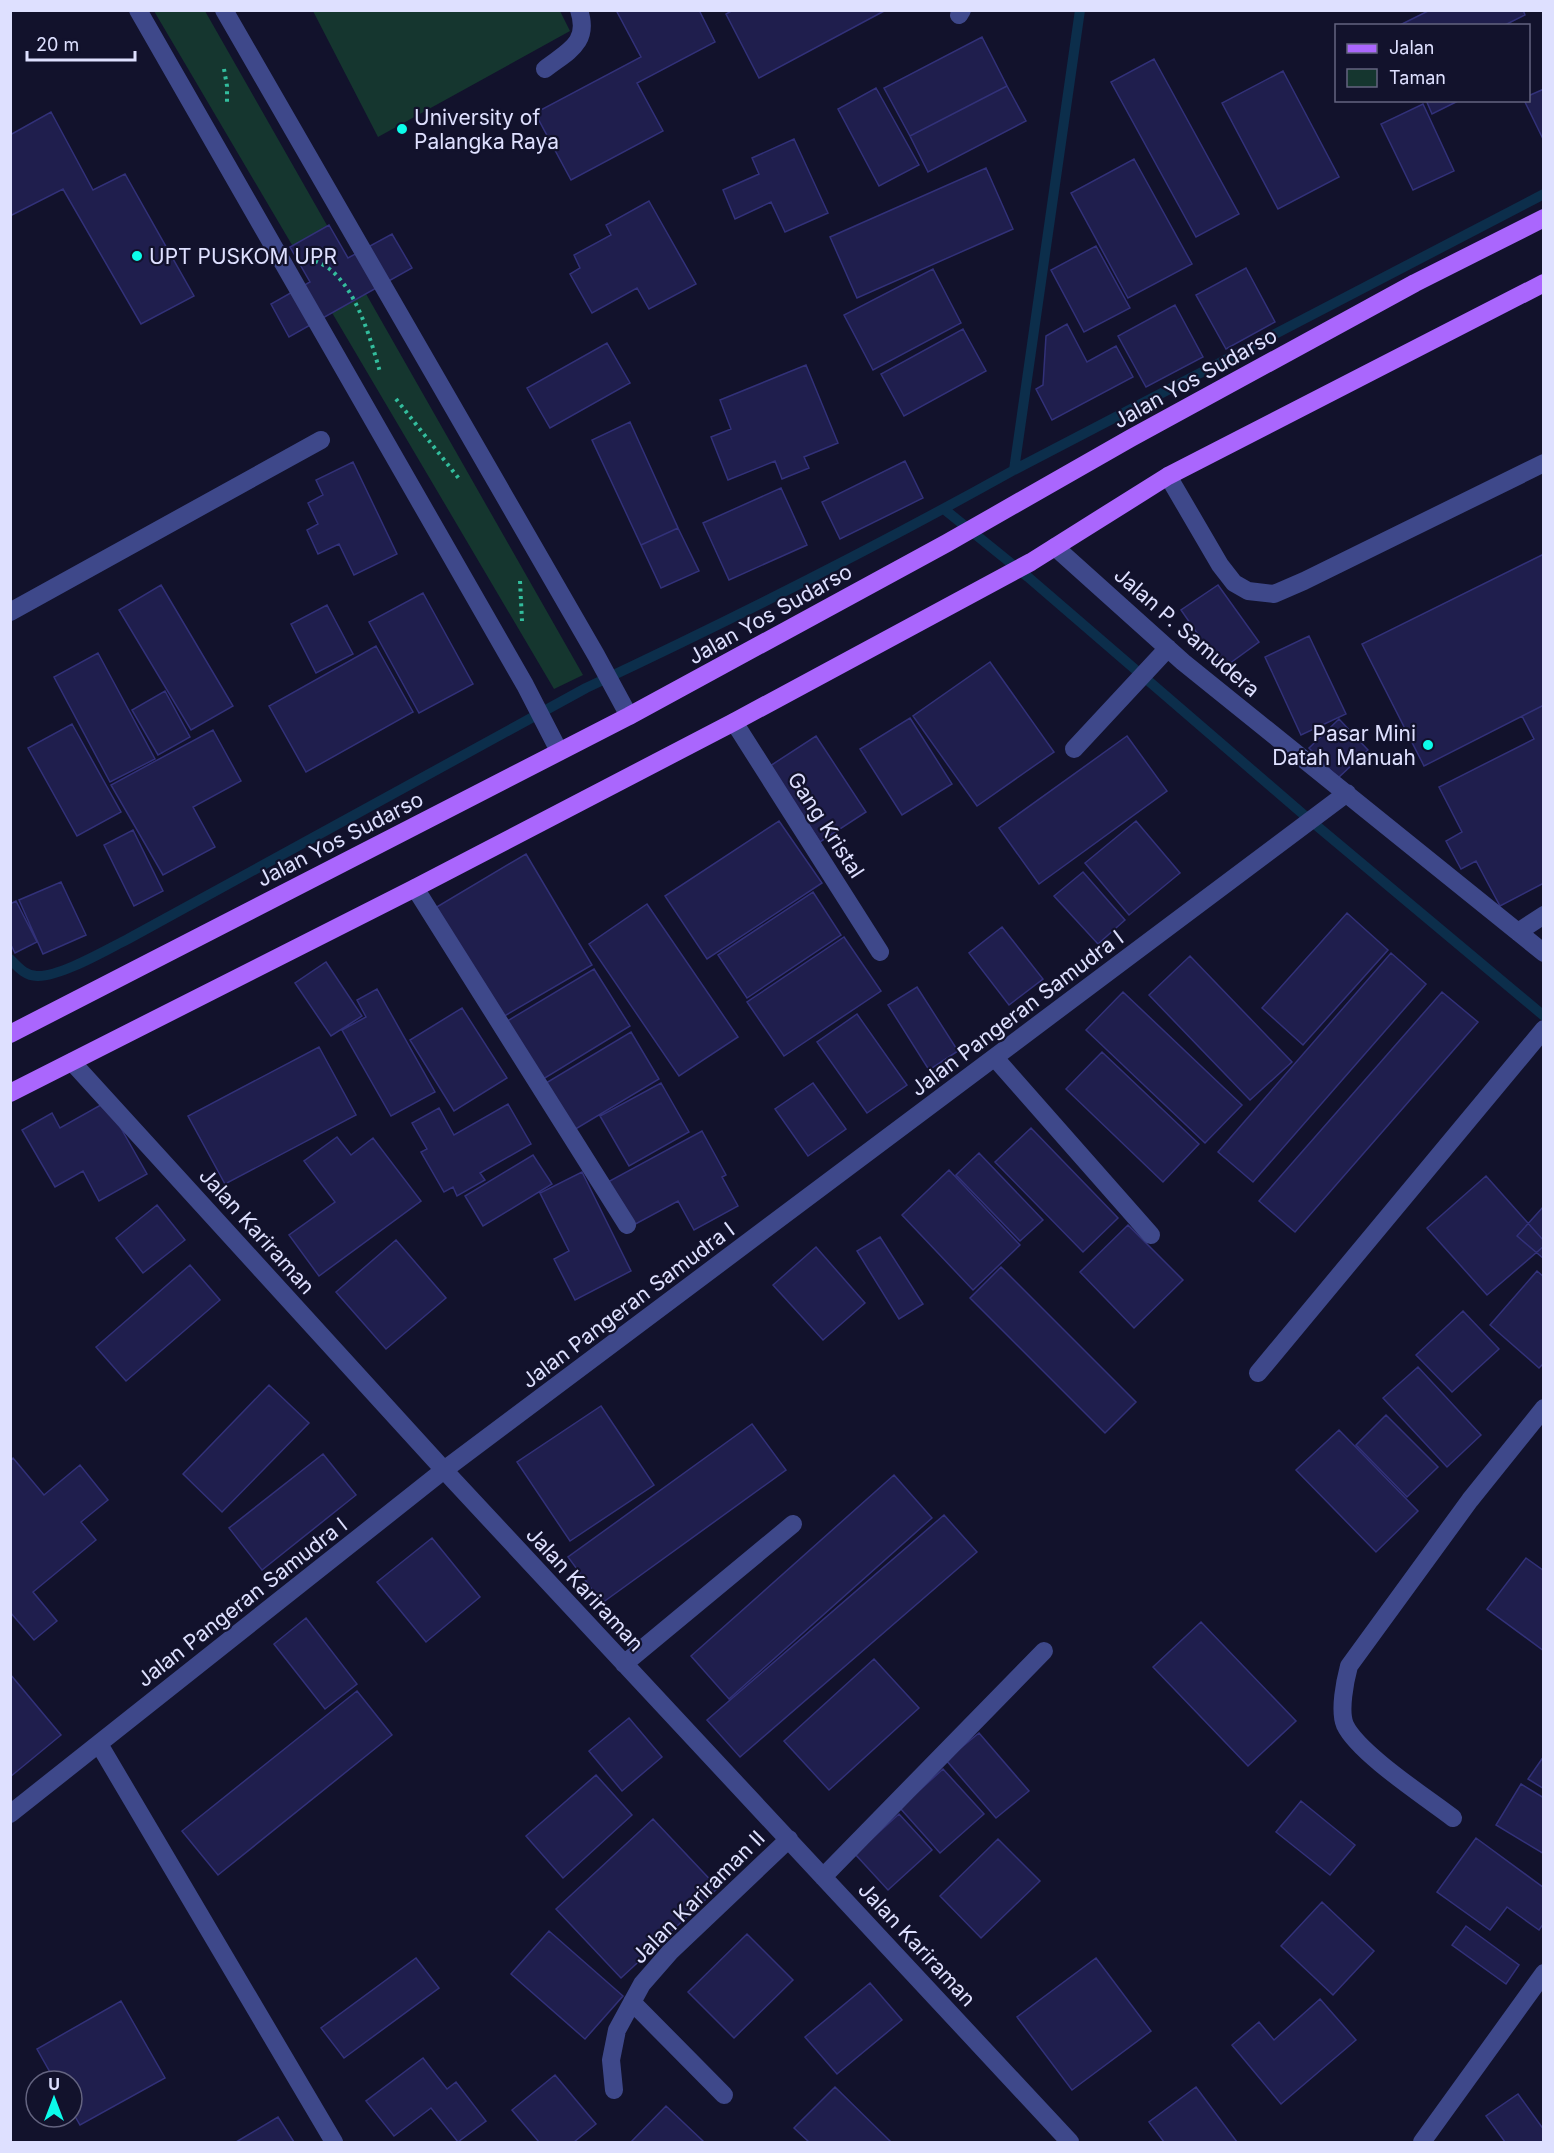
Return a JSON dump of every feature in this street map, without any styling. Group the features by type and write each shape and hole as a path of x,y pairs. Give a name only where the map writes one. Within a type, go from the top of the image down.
{"main road":[{"name":"Jalan Yos Sudarso","path":"10,1034 629,717 1415,283 1544,218"},
{"path":"10,1093 734,723 1031,562 1168,476 1544,283"}],"street":[{"path":"138,10 525,685 559,751"},
{"path":"224,10 596,655 629,717"},
{"path":"546,69 580,39 584,24 579,10"},
{"path":"10,612 321,440"},
{"path":"1168,476 1220,565 1234,584 1248,591 1274,594 1544,463"},
{"name":"Jalan P. Samudera","path":"1055,547 1168,648 1544,953"},
{"path":"1074,749 1168,648"},
{"name":"Gang Kristal","path":"734,723 880,952"},
{"name":"Jalan Pangeran Samudra I","path":"10,1814 444,1470 1347,793"},
{"path":"415,888 627,1225"},
{"path":"1518,932 1544,915"},
{"path":"1258,1373 1544,1029"},
{"path":"994,1058 1151,1235"},
{"name":"Jalan Kariraman","path":"72,1062 444,1470 1070,2142"},
{"path":"1453,1818 1364,1749 1345,1724 1343,1691 1349,1666 1470,1500 1544,1408"},
{"path":"624,1664 793,1524"},
{"path":"823,1876 1044,1651"},
{"path":"99,1743 334,2142"},
{"name":"Jalan Kariraman II","path":"614,2090 611,2061 617,2030 642,1984 670,1952 789,1839"},
{"path":"1422,2142 1544,1973"},
{"path":"632,2002 724,2095"}],"path":[{"path":"224,65 230,115"},
{"path":"307,258 324,264 351,293 369,334 381,373"},
{"path":"391,393 463,483"},
{"path":"519,577 523,625"}],"green space":[{"path":"154,11 205,11 583,675 554,689"},
{"path":"313,11 560,11 570,31 378,137"}],"building":[{"path":"616,10 699,10 715,42 637,83 663,131 571,180 535,113 641,57"},
{"path":"733,10 886,10 759,78 726,14"},
{"path":"1430,10 1523,10 1525,15 1507,24 1402,24"},
{"path":"982,37 1007,86 910,136 884,88"},
{"path":"1154,59 1239,214 1196,237 1111,82"},
{"path":"1283,71 1339,177 1278,209 1222,103"},
{"path":"1007,86 1026,121 928,172 910,136"},
{"path":"876,88 919,165 879,186 838,109"},
{"path":"1544,89 1544,141 1525,102 1530,102 1530,95"},
{"path":"1427,102 1456,102 1432,114"},
{"path":"1423,104 1454,171 1413,190 1381,124"},
{"name":"UPT PUSKOM UPR","path":"51,112 93,190 125,174 194,296 141,324 63,189 10,216 10,135"},
{"path":"794,139 828,213 785,232 771,202 735,219 723,190 759,174 752,158"},
{"path":"1134,159 1192,264 1128,298 1071,193"},
{"path":"986,168 1013,229 857,298 830,237"},
{"path":"649,201 696,284 649,309 637,288 592,313 570,274 580,268 574,255 611,235 606,225"},
{"path":"329,225 348,258 392,234 412,268 289,337 271,304 310,282 290,247"},
{"path":"1096,246 1130,308 1084,332 1051,270"},
{"path":"1246,268 1275,322 1226,349 1196,295"},
{"path":"933,269 961,323 873,370 844,315"},
{"path":"1175,305 1203,357 1146,387 1118,336"},
{"path":"1067,324 1087,362 1116,346 1133,377 1052,420 1036,389 1043,385 1046,336"},
{"path":"963,329 986,371 904,416 881,374"},
{"path":"607,343 630,383 550,428 527,388"},
{"path":"806,365 838,443 804,457 809,468 782,479 775,461 728,480 711,437 731,429 720,400"},
{"path":"630,422 678,528 641,545 592,440"},
{"path":"905,461 923,498 840,539 822,502"},
{"path":"353,462 397,554 354,575 339,544 318,554 307,530 318,524 308,503 323,495 316,480"},
{"path":"781,488 807,545 729,580 703,523"},
{"path":"678,528 699,571 661,588 641,545"},
{"path":"1544,554 1544,705 1424,766 1362,644"},
{"path":"161,585 233,706 191,730 119,610"},
{"path":"1218,585 1259,642 1222,669 1181,610"},
{"path":"423,593 473,684 419,713 369,622"},
{"path":"327,605 353,654 316,673 291,624"},
{"path":"1309,636 1346,714 1301,735 1265,657"},
{"path":"376,646 413,712 306,772 269,706"},
{"path":"98,653 155,759 110,782 54,677"},
{"path":"990,662 1054,752 977,806 913,716"},
{"path":"165,691 190,737 158,755 132,710"},
{"path":"1544,705 1544,883 1500,906 1476,861 1461,869 1446,841 1462,832 1439,787 1534,739 1522,716"},
{"path":"910,718 952,784 902,815 860,749"},
{"path":"1339,719 1368,750 1338,778 1309,748"},
{"path":"72,724 121,812 77,836 28,748"},
{"path":"213,730 241,781 193,807 215,847 163,875 111,785"},
{"path":"816,736 866,812 820,842 770,766"},
{"path":"1127,736 1167,791 1039,884 999,828"},
{"path":"779,821 822,883 707,959 665,896"},
{"path":"1136,821 1180,873 1129,915 1085,863"},
{"path":"133,830 163,891 134,906 104,845"},
{"path":"526,854 592,965 501,1018 435,908"},
{"path":"1083,872 1125,920 1098,944 1054,896"},
{"path":"61,882 86,935 43,954 19,900"},
{"path":"813,892 841,935 747,998 718,955"},
{"path":"16,901 37,942 15,953 10,943 10,904"},
{"path":"647,904 738,1037 679,1076 589,944"},
{"path":"1347,913 1388,950 1303,1045 1262,1008"},
{"path":"1002,927 1043,979 1009,1005 969,953"},
{"path":"844,937 881,991 784,1056 747,1002"},
{"path":"1391,953 1426,984 1253,1182 1218,1152"},
{"path":"1190,956 1292,1062 1250,1100 1149,995"},
{"path":"326,962 362,1016 331,1036 295,983"},
{"path":"594,969 630,1026 540,1081 504,1023"},
{"path":"917,987 958,1051 929,1070 888,1005"},
{"path":"377,989 435,1092 391,1116 342,1030 366,1017 357,1000"},
{"path":"1123,992 1242,1105 1205,1143 1086,1030"},
{"path":"1442,992 1478,1022 1295,1232 1259,1201"},
{"path":"462,1008 507,1078 454,1111 410,1040"},
{"path":"857,1014 907,1085 867,1113 817,1042"},
{"path":"631,1032 659,1079 574,1130 546,1083"},
{"path":"319,1047 356,1115 225,1184 188,1116"},
{"path":"1102,1052 1199,1144 1163,1182 1066,1089"},
{"path":"661,1083 689,1132 629,1166 600,1116"},
{"path":"813,1083 846,1129 808,1156 775,1109"},
{"path":"106,1102 147,1174 99,1201 83,1171 55,1187 22,1130 52,1113 60,1128"},
{"path":"508,1104 531,1144 480,1173 485,1180 457,1196 453,1187 444,1192 421,1152 427,1149 412,1123 439,1108 454,1135"},
{"path":"1031,1128 1118,1218 1083,1252 995,1162"},
{"path":"702,1131 726,1175 722,1177 738,1206 694,1230 678,1201 630,1227 606,1183"},
{"path":"337,1137 351,1155 373,1138 421,1201 319,1276 289,1235 335,1202 304,1161"},
{"path":"979,1153 1043,1220 1020,1241 956,1175"},
{"path":"533,1155 552,1184 483,1226 465,1196"},
{"path":"949,1170 1020,1245 973,1290 902,1215"},
{"path":"582,1172 631,1271 575,1300 554,1259 569,1251 540,1193"},
{"path":"1486,1176 1544,1241 1544,1246 1487,1295 1427,1228"},
{"path":"157,1205 185,1240 143,1273 116,1238"},
{"path":"1544,1206 1544,1259 1517,1236"},
{"path":"1128,1225 1183,1280 1134,1328 1080,1272"},
{"path":"880,1237 923,1304 899,1319 857,1251"},
{"path":"396,1240 446,1298 386,1349 336,1292"},
{"path":"816,1247 865,1303 823,1340 773,1285"},
{"path":"190,1265 220,1300 126,1381 96,1347"},
{"path":"1001,1267 1136,1402 1105,1433 970,1298"},
{"path":"1537,1271 1544,1277 1544,1363 1539,1368 1490,1325"},
{"path":"1463,1311 1499,1349 1452,1392 1416,1355"},
{"path":"1418,1367 1481,1435 1447,1467 1383,1398"},
{"path":"269,1385 309,1423 222,1512 183,1474"},
{"path":"601,1406 654,1485 570,1541 517,1462"},
{"path":"1386,1415 1438,1467 1407,1497 1356,1445"},
{"path":"752,1424 786,1470 602,1603 568,1557"},
{"path":"1339,1430 1418,1511 1376,1552 1296,1470"},
{"path":"323,1454 356,1495 262,1570 229,1528"},
{"path":"13,1458 44,1495 80,1465 108,1500 81,1522 96,1540 33,1592 57,1621 34,1640 10,1612 10,1461"},
{"path":"894,1475 932,1518 729,1699 691,1656"},
{"path":"944,1515 977,1552 740,1757 707,1720"},
{"path":"432,1538 480,1597 426,1642 377,1582"},
{"path":"1526,1558 1544,1571 1544,1651 1487,1609"},
{"path":"306,1618 357,1684 325,1709 274,1644"},
{"path":"1201,1622 1296,1721 1248,1766 1153,1667"},
{"path":"874,1659 919,1708 829,1790 784,1741"},
{"path":"10,1674 61,1735 10,1777"},
{"path":"357,1691 392,1735 218,1875 182,1831"},
{"path":"629,1718 662,1757 622,1791 589,1751"},
{"path":"979,1733 1029,1791 996,1818 946,1760"},
{"path":"1544,1756 1544,1789 1528,1779"},
{"path":"943,1769 984,1814 940,1853 900,1808"},
{"path":"596,1775 632,1815 563,1878 526,1836"},
{"path":"1521,1784 1544,1798 1544,1854 1496,1825"},
{"path":"1301,1801 1355,1845 1330,1875 1276,1832"},
{"path":"899,1814 932,1850 888,1890 855,1854"},
{"path":"653,1819 718,1888 621,1978 556,1909"},
{"path":"1476,1838 1544,1888 1544,1923 1539,1930 1507,1907 1490,1930 1437,1892"},
{"path":"998,1839 1040,1881 981,1938 940,1896"},
{"path":"1322,1902 1374,1951 1333,1995 1281,1946"},
{"path":"1466,1926 1519,1965 1506,1984 1452,1945"},
{"path":"549,1931 623,1996 585,2039 511,1974"},
{"path":"747,1934 793,1980 734,2038 688,1992"},
{"path":"416,1958 439,1988 344,2058 321,2028"},
{"path":"1096,1958 1151,2031 1072,2090 1017,2017"},
{"path":"870,1983 902,2020 837,2074 805,2037"},
{"path":"1320,1999 1356,2040 1281,2104 1232,2045 1259,2022 1274,2040"},
{"path":"121,2001 165,2078 84,2123 84,2069 48,2069 37,2049"},
{"path":"423,2058 447,2089 456,2082 486,2121 458,2142 431,2108 394,2136 366,2101"},
{"path":"555,2075 596,2124 574,2142 539,2142 512,2110"},
{"path":"835,2087 891,2142 809,2142 794,2128"},
{"path":"1196,2087 1237,2142 1164,2142 1149,2122"},
{"path":"1518,2094 1544,2130 1544,2142 1505,2142 1486,2116"},
{"path":"666,2106 704,2142 631,2142"},
{"path":"278,2117 294,2142 236,2142"}],"waterway":[{"path":"1014,470 1080,10"},
{"path":"10,959 25,973 37,976 70,968 96,956 586,688 748,610 855,555 1544,194"},
{"path":"944,509 1028,577 1311,821 1544,1016"}],"place":[{"name":"University of Palangka Raya","path":"402,129"},
{"name":"UPT PUSKOM UPR","path":"137,256"},
{"name":"Pasar Mini Datah Manuah","path":"1428,745"}]}
